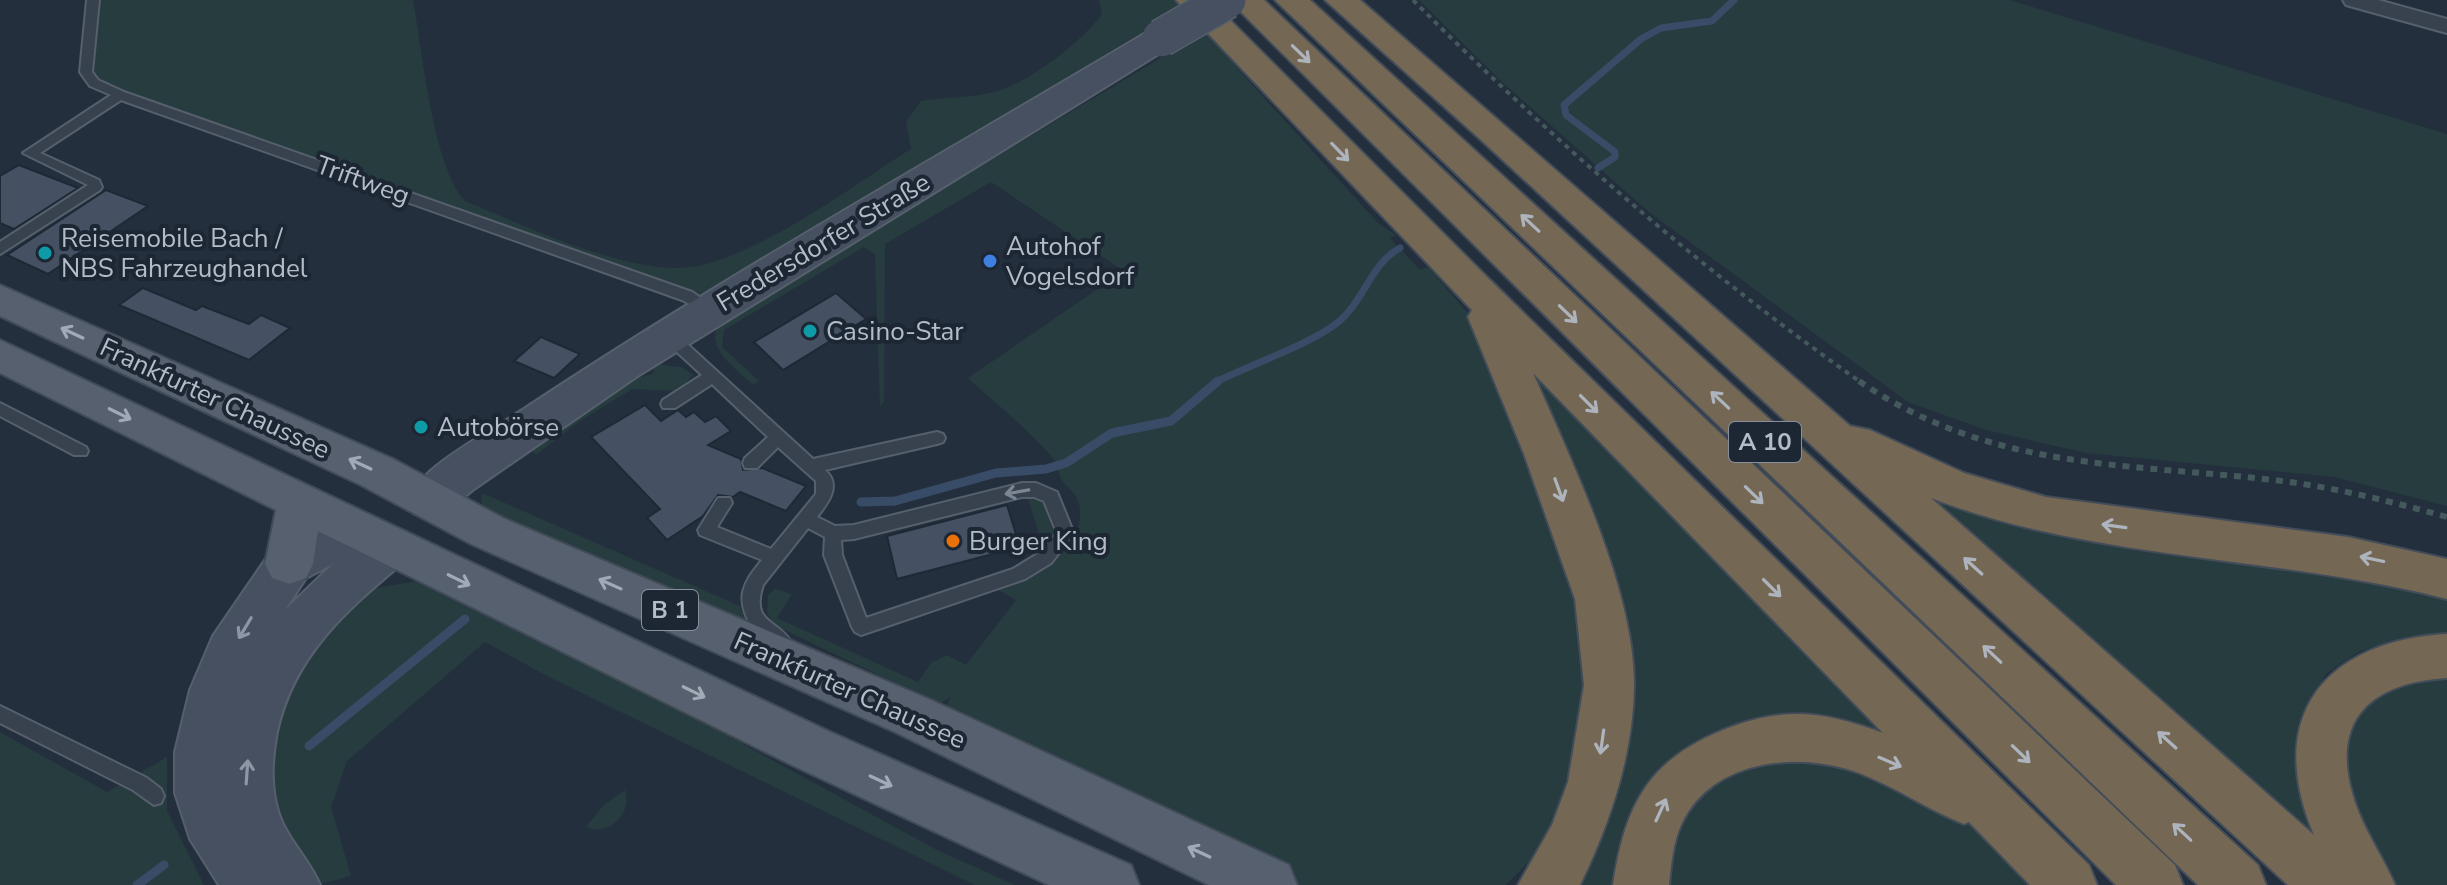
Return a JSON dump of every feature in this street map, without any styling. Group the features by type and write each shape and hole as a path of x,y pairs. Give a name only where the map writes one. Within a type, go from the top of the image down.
{"highway":[{"path":"1192,0 1475,289 2069,885"},
{"name":"A 10","path":"1245,0 2155,885"},
{"name":"A 10","path":"1291,0 2238,885"},
{"path":"1341,0 1493,131 1803,414 2329,885"},
{"path":"1475,289 1546,454 1599,599 1608,671 1608,698 1595,782 1575,837 1555,877 1546,885"},
{"path":"1803,414 1894,461 2043,516 2330,551 2447,579"},
{"path":"2367,885 2335,823 2320,759 2329,716 2347,687 2375,668 2414,657 2447,656"},
{"path":"1641,885 1647,840 1671,789 1705,761 1764,739 1811,739 1861,750 1916,773 2006,822"}],"main road":[{"name":"Frankfurter Chaussee","path":"0,299 363,466 487,531 913,716 1269,885"},
{"name":"Frankfurter Chaussee","path":"0,355 810,748 1111,885"},
{"path":"373,538 429,500"},
{"path":"289,564 300,502"}],"street":[{"name":"Fredersdorfer Straße","path":"429,500 570,399 669,336 1227,0"},
{"path":"2354,0 2447,26"},
{"path":"251,885 209,821 202,793 201,752 215,690 231,651 289,564 373,538"},
{"path":"292,885 265,847 246,786 248,750 269,679 298,631 373,538"}],"lane":[{"name":"Triftweg","path":"93,0 86,72 94,83 120,95 687,296 711,310"},
{"path":"0,249 95,187 94,183 30,153 120,95"},
{"path":"669,336 824,479 824,496 755,582 748,599 754,620 774,638 829,664 913,716"},
{"path":"669,404 713,376"},
{"path":"0,409 80,451"},
{"path":"751,463 778,437"},
{"path":"812,466 937,438"},
{"path":"805,519 833,533 854,532 1022,490 1036,490 1051,497 1066,534 1045,558 997,582 861,627 833,555 833,533"},
{"path":"724,503 706,530 773,557"},
{"path":"0,714 140,784 154,796"}],"path":[{"path":"1413,0 1525,113 1643,215 1827,361 1922,419 1987,444 2076,464 2254,478 2330,488 2447,517"}],"green space":[{"path":"98,0 413,0 437,135 454,185 465,201 594,252 621,260 673,268 700,265 731,256 763,241 911,149 906,122 921,101 990,93 1035,73 1067,50 1093,25 1102,14 1099,0 1179,0 1189,10 1137,35 707,296 115,90 97,80 91,70"},
{"path":"1419,0 2010,0 2447,134 2447,506 2334,477 2086,453 1986,430 1908,402 1649,212 1503,83"},
{"path":"1209,29 1237,68 1378,223 1396,235 1390,238 1420,270 1428,267 1471,317 1580,587 1592,713 1553,837 1506,885 1298,885 940,720 951,697 939,704 774,625 767,612 768,595 775,589 792,594 777,618 918,682 931,663 947,655 966,665 1016,600 998,590 1025,578 1054,559 1075,534 1080,519 1078,500 1060,478 1053,458 968,378 1124,271 991,182 885,244 884,402 880,407 875,255 864,247 724,330 722,347 759,381 753,385 719,350 715,332 719,323"},
{"path":"1508,333 1932,765 1757,719 1623,885 1573,885 1627,723"},
{"path":"655,364 681,367 693,375 678,391 632,389 577,423 536,455 531,449 604,394 636,378 653,374"},
{"path":"1906,481 2447,592 2447,641 2396,640 2358,652 2326,674 2308,706 2300,740 2351,885"},
{"path":"482,493 740,606 751,635 485,508 481,502"},
{"path":"1036,497 1043,502 1054,533 1053,538 1043,545 1028,500"},
{"path":"418,581 746,735 743,744 937,850 1015,885 975,885 547,676 485,642 347,761 331,807 351,876 317,885 288,837 271,794 267,747 279,704 327,625 370,589"},
{"path":"2447,670 2447,885 2385,885 2338,764 2347,723 2387,682"},
{"path":"0,732 107,792 167,757 167,811 204,885 0,885"},
{"path":"1853,758 1977,825 2041,885 1661,885 1667,824 1736,763"},
{"path":"625,790 626,807 617,821 603,829 586,827 603,806"}],"building":[{"path":"19,165 78,188 14,229 0,223 0,176"},
{"path":"106,190 148,206 48,274 7,255"},
{"path":"143,288 196,310 202,306 249,324 261,315 290,328 249,360 119,305"},
{"name":"Casino-Star","path":"836,293 866,319 783,370 754,342"},
{"path":"541,337 580,354 554,378 514,361"},
{"path":"645,405 661,421 678,410 686,417 694,412 705,422 716,416 731,431 708,445 741,459 743,470 762,468 806,486 786,511 740,492 733,497 718,495 703,516 667,540 647,518 660,509 591,437"},
{"name":"Burger King","path":"1007,505 1020,547 897,579 887,536"}],"waterway":[{"path":"1598,168 1615,157 1615,152 1566,115 1564,105 1641,39 1661,28 1712,21 1734,0"},
{"path":"1217,381 1295,347 1337,323 1354,305 1382,263 1400,248"},
{"path":"861,502 895,501 996,473 1046,469 1066,463 1112,433 1171,421 1217,381"},
{"path":"309,746 465,619"},
{"path":"137,885 164,865"}],"place":[{"name":"Reisemobile Bach / NBS Fahrzeughandel","path":"45,253"},
{"name":"Autohof Vogelsdorf","path":"990,261"},
{"name":"Casino-Star","path":"810,331"},
{"name":"Autobörse","path":"421,427"},
{"name":"Burger King","path":"953,541"}]}
